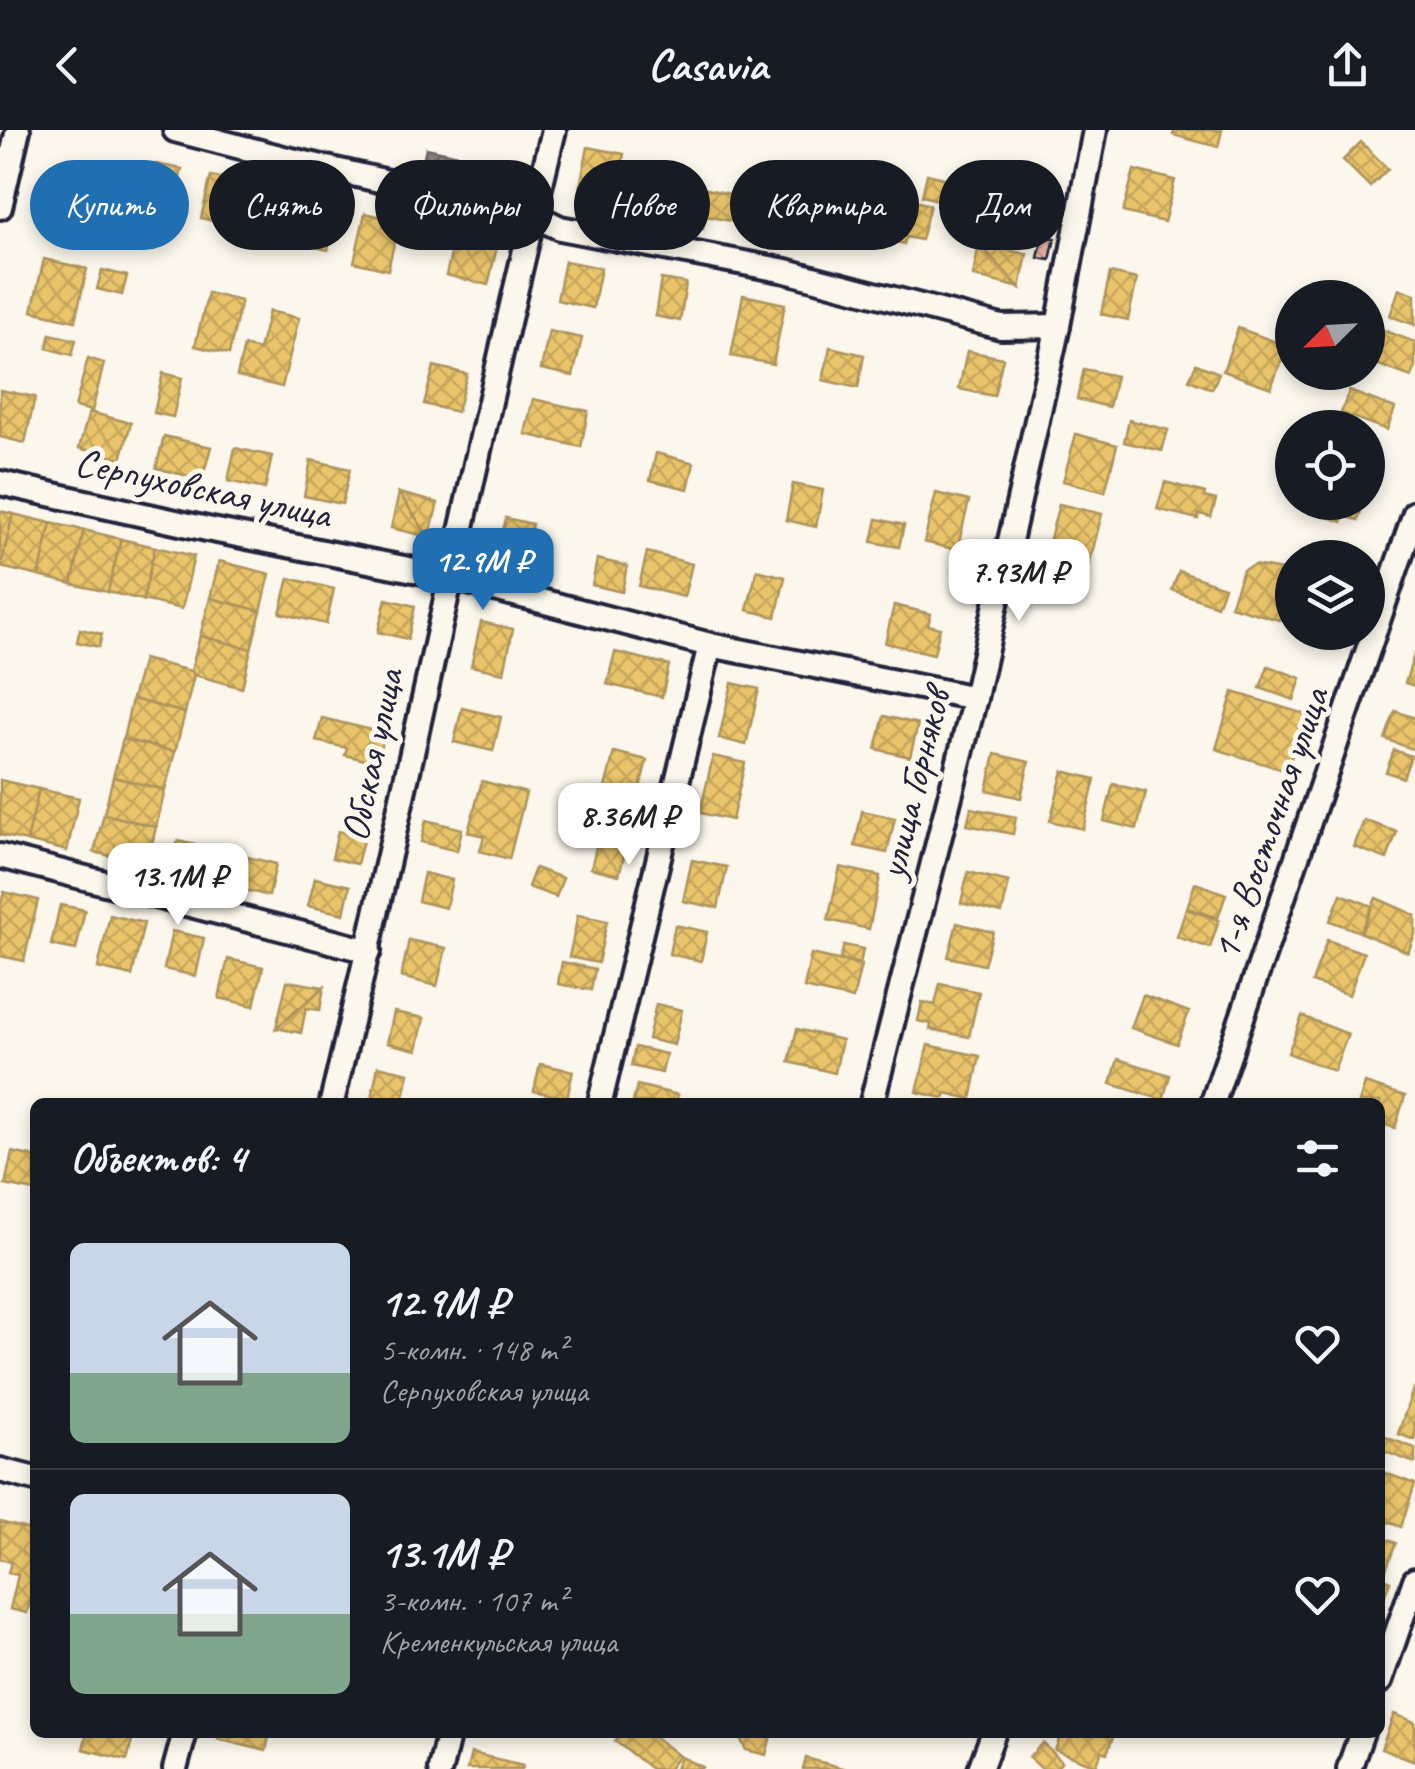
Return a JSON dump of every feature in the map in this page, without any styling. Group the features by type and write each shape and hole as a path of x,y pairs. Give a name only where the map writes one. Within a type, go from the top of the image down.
{"street":[{"path":"0,207 18,130"},
{"path":"175,130 375,180"},
{"name":"Обская улица","path":"547,160 554,130"},
{"name":"улица Горняков","path":"873,1098 975,698 1058,326 1095,130"},
{"path":"554,225 786,271 1000,327 1058,326"},
{"name":"Обская улица","path":"333,1098 525,250"},
{"name":"Серпуховская улица","path":"0,483 449,577 710,645 975,698"},
{"name":"1-я Восточная улица","path":"1214,1098 1415,513"},
{"path":"601,1098 710,645"},
{"path":"0,856 369,951"},
{"path":"0,1470 30,1479"},
{"path":"1385,1667 1415,1580"},
{"path":"176,1769 183,1738"},
{"path":"440,1769 448,1738"},
{"path":"980,1769 992,1738"},
{"path":"1350,1769 1360,1738"}],"building: Жильё":[{"path":"1175,130 1222,130 1218,147 1173,135"},
{"path":"1361,142 1388,169 1370,187 1343,160"},
{"path":"588,147 624,154 623,160 585,160"},
{"path":"1134,170 1175,180 1164,222 1123,212"},
{"path":"927,174 939,177 938,200 922,196"},
{"path":"209,184 209,220 201,218"},
{"path":"710,190 730,194 730,221 710,217"},
{"path":"919,202 930,205 919,240"},
{"path":"365,213 375,215 375,250 392,250 388,270 354,262"},
{"path":"452,250 496,250 488,285 446,275"},
{"path":"978,250 985,250 1020,288 973,276"},
{"path":"985,250 1027,254 1020,288"},
{"path":"44,259 87,269 75,321 32,311"},
{"path":"565,261 601,268 593,308 557,300"},
{"path":"102,270 127,276 122,295 97,289"},
{"path":"1110,273 1137,279 1128,320 1101,314"},
{"path":"661,279 686,283 680,321 655,316"},
{"path":"1399,289 1415,294 1415,325 1390,316"},
{"path":"208,293 241,301 229,354 195,346"},
{"path":"743,295 785,304 773,364 731,356"},
{"path":"269,311 299,318 282,387 237,376 244,346 259,350"},
{"path":"1238,328 1275,342 1275,378 1271,388 1223,371"},
{"path":"549,331 582,338 573,376 541,369"},
{"path":"1385,331 1415,342 1411,377 1385,367"},
{"path":"50,334 76,340 72,355 47,348"},
{"path":"830,347 864,355 858,388 823,380"},
{"path":"967,351 1003,358 994,396 959,389"},
{"path":"88,358 104,363 92,411 75,407"},
{"path":"1196,364 1219,373 1212,389 1189,380"},
{"path":"434,366 467,374 457,412 424,404"},
{"path":"1084,369 1116,376 1109,407 1077,399"},
{"path":"163,373 182,378 173,417 154,413"},
{"path":"0,390 35,397 25,443 0,437"},
{"path":"1349,391 1395,408 1387,430 1385,410 1342,410"},
{"path":"533,399 588,411 581,447 525,434"},
{"path":"89,412 131,423 121,459 79,448"},
{"path":"1129,420 1168,430 1162,451 1124,442"},
{"path":"1076,434 1117,445 1105,492 1063,481"},
{"path":"164,436 211,447 202,480 156,468"},
{"path":"235,448 272,456 265,489 228,481"},
{"path":"656,453 694,463 688,489 650,480"},
{"path":"311,460 350,469 342,504 304,496"},
{"path":"1165,482 1216,500 1211,517 1199,514 1198,519 1157,509"},
{"path":"793,484 823,490 816,527 786,520"},
{"path":"399,493 429,537 391,528"},
{"path":"399,493 438,503 429,537"},
{"path":"936,493 969,501 957,550 924,542"},
{"path":"1059,504 1102,514 1088,569 1045,558"},
{"path":"0,511 13,514 1,567 0,567"},
{"path":"13,514 51,523 39,576 1,567"},
{"path":"506,518 532,524 524,558 498,553"},
{"path":"877,519 904,525 899,547 872,542"},
{"path":"51,523 84,530 72,584 39,576"},
{"path":"84,530 121,539 108,592 72,584"},
{"path":"121,539 155,547 143,600 108,592"},
{"path":"155,547 194,556 182,609 143,600"},
{"path":"647,552 692,564 684,597 639,586"},
{"path":"597,559 627,566 622,592 592,585"},
{"path":"219,561 270,574 261,611 210,598"},
{"path":"1254,565 1275,569 1275,619 1230,606 1243,570"},
{"path":"757,570 785,577 776,617 747,610"},
{"path":"1179,571 1224,587 1217,606 1172,590"},
{"path":"289,578 334,589 326,624 280,613"},
{"path":"210,598 261,611 251,649 200,636"},
{"path":"386,599 415,606 408,639 378,632"},
{"path":"894,605 931,614 928,625 940,628 934,654 885,643"},
{"path":"481,622 513,629 504,673 471,666"},
{"path":"80,629 102,634 99,647 77,642"},
{"path":"200,636 251,649 242,688 194,675 191,671"},
{"path":"615,652 669,665 662,697 607,684"},
{"path":"1415,652 1415,686 1405,683"},
{"path":"143,659 191,671 194,675 185,713 132,699"},
{"path":"1268,666 1301,678 1294,700 1260,688"},
{"path":"732,683 759,689 746,745 719,738"},
{"path":"1233,692 1305,714 1287,771 1216,749"},
{"path":"132,699 185,713 175,752 123,739"},
{"path":"462,708 501,717 493,751 454,742"},
{"path":"1395,711 1415,718 1415,750 1385,739"},
{"path":"884,716 918,724 910,757 876,749"},
{"path":"322,718 384,733 377,763 345,755 347,748 316,741"},
{"path":"123,739 175,752 165,790 113,777"},
{"path":"1394,750 1411,756 1403,778 1386,772"},
{"path":"614,752 647,760 638,796 605,788"},
{"path":"995,754 1029,762 1021,798 987,790"},
{"path":"713,756 745,763 732,820 700,813"},
{"path":"1063,771 1095,779 1083,829 1050,821"},
{"path":"113,777 165,790 156,827 104,814"},
{"path":"0,780 39,789 27,841 0,835"},
{"path":"482,781 526,793 509,859 480,851 484,836 468,832"},
{"path":"1113,784 1146,792 1137,829 1104,821"},
{"path":"39,789 79,798 67,851 27,841"},
{"path":"971,808 1016,817 1013,834 967,825"},
{"path":"862,811 895,818 887,853 855,846"},
{"path":"104,814 156,827 147,865 94,852"},
{"path":"426,820 462,829 457,851 421,842"},
{"path":"1364,820 1397,832 1387,859 1354,847"},
{"path":"338,831 364,837 357,864 332,858"},
{"path":"599,834 628,841 619,875 591,868"},
{"path":"178,841 212,849 205,881 170,873"},
{"path":"232,853 276,864 269,896 225,885"},
{"path":"692,860 727,867 718,908 683,901"},
{"path":"840,867 880,876 869,929 828,920"},
{"path":"535,868 563,878 556,897 528,887"},
{"path":"968,872 1009,882 1002,913 961,903"},
{"path":"424,873 452,880 446,908 418,901"},
{"path":"315,878 350,886 344,914 308,906"},
{"path":"1195,883 1226,894 1218,918 1187,908"},
{"path":"4,892 38,900 24,961 0,956"},
{"path":"1341,894 1372,906 1360,932 1330,921"},
{"path":"1376,898 1415,915 1415,934 1408,952 1361,933"},
{"path":"60,905 85,910 76,950 51,945"},
{"path":"1186,909 1219,920 1210,948 1177,937"},
{"path":"110,915 144,923 132,976 98,968"},
{"path":"578,915 607,921 598,963 569,957"},
{"path":"957,923 993,932 984,965 948,957"},
{"path":"675,925 707,932 701,961 669,954"},
{"path":"172,931 204,938 196,976 164,969"},
{"path":"409,940 446,948 437,986 401,977"},
{"path":"1327,940 1364,953 1349,995 1312,982"},
{"path":"844,945 863,949 860,964 840,959"},
{"path":"811,954 861,965 853,999 804,988"},
{"path":"228,959 263,967 254,1006 219,998"},
{"path":"562,962 595,969 591,990 558,984"},
{"path":"287,981 324,987 276,1028"},
{"path":"940,984 979,992 969,1037 930,1029 931,1024 918,1021 922,1002 935,1005"},
{"path":"324,987 320,1010 306,1008 301,1033 276,1028"},
{"path":"1143,995 1189,1012 1177,1044 1131,1028"},
{"path":"656,1004 682,1010 674,1045 648,1039"},
{"path":"394,1012 424,1018 417,1050 387,1043"},
{"path":"1302,1016 1348,1034 1334,1071 1288,1053"},
{"path":"797,1029 842,1040 835,1073 789,1062"},
{"path":"928,1045 980,1056 971,1098 917,1092"},
{"path":"635,1047 666,1054 662,1073 631,1066"},
{"path":"1118,1059 1170,1075 1164,1098 1111,1084"},
{"path":"540,1064 573,1071 567,1098 534,1091"},
{"path":"378,1066 409,1073 404,1098 372,1098"},
{"path":"1365,1083 1405,1096 1395,1128 1385,1125 1385,1098 1360,1098"},
{"path":"637,1085 678,1095 677,1098 634,1098"},
{"path":"12,1152 30,1156 30,1190 5,1185"},
{"path":"1415,1390 1415,1440 1398,1434"},
{"path":"1385,1437 1415,1448 1415,1463 1385,1452"},
{"path":"1385,1473 1415,1484 1401,1527 1385,1521"},
{"path":"0,1522 30,1530 27,1613 10,1609 18,1575 8,1573 11,1562 0,1559"},
{"path":"1385,1539 1396,1543 1385,1573"},
{"path":"1394,1714 1415,1722 1415,1761 1381,1749"},
{"path":"86,1738 132,1738 127,1760 83,1749"},
{"path":"218,1738 269,1738 266,1751"},
{"path":"656,1738 679,1756 669,1769 651,1769 615,1741"},
{"path":"740,1738 770,1738 766,1755 746,1750"},
{"path":"1060,1738 1113,1738 1096,1766 1055,1750"},
{"path":"1043,1743 1062,1762 1055,1769 1042,1769 1029,1757"},
{"path":"471,1753 523,1765 522,1769 467,1769"},
{"path":"681,1757 703,1767 702,1769 676,1769"},
{"path":"806,1758 846,1769 803,1769"}],"building: Промзона":[{"path":"426,148 481,160 423,160"}],"building: Прочее":[{"path":"1040,250 1052,250 1050,260 1038,258"}]}
